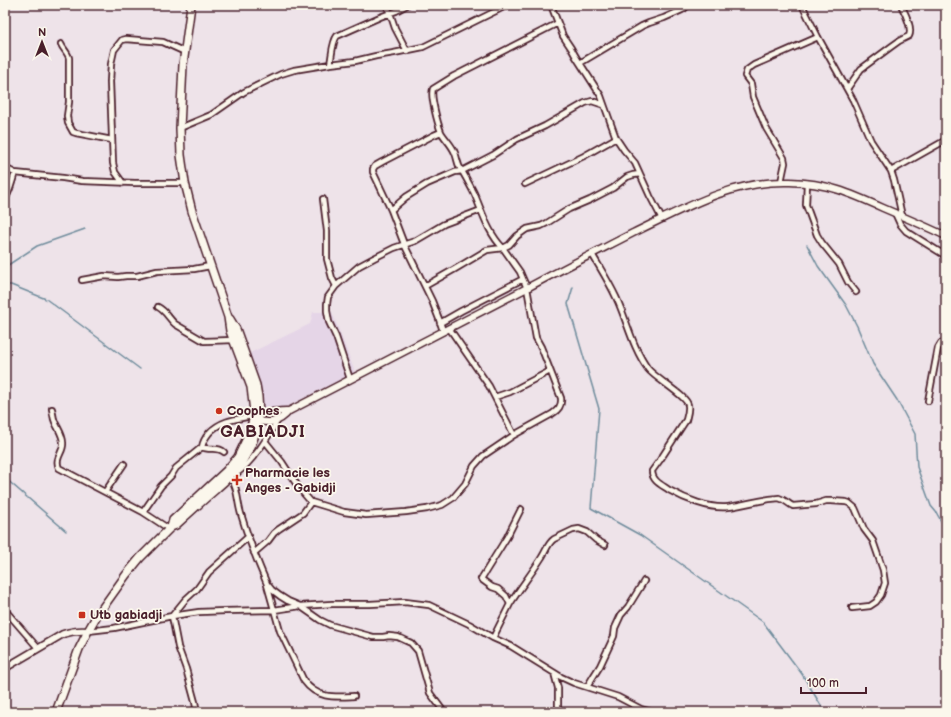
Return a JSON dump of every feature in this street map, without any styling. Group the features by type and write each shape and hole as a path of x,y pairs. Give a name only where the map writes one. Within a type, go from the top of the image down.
{"main road":[{"path":"56,712 79,649 88,631 96,617 126,575 140,558 170,528 176,525 229,474 235,471 248,451 256,432 251,387 230,331 228,317 192,212 185,182 181,155 180,128 183,65 191,5"},
{"path":"228,317 236,329 256,385 259,404 255,416"}],"street":[{"path":"386,5 395,28 407,51"},
{"path":"330,64 334,41 337,36 408,5"},
{"path":"180,128 211,115 244,92 281,74 294,70 355,61 423,47 508,5"},
{"path":"551,5 563,36 601,96 616,138 635,163 662,219"},
{"path":"580,63 642,26 684,9 688,5"},
{"path":"802,5 859,112 871,141 891,171 902,216"},
{"path":"847,89 861,69 911,34 909,23 901,5"},
{"path":"265,441 311,502 344,512 366,515 414,511 442,505 453,498 465,484 474,466 481,458 514,435 552,414 560,407 562,401 561,398 536,338 523,279 520,272 498,243 485,219 474,192 457,163 455,154 442,132 432,92 433,89 454,76 558,23"},
{"path":"781,182 785,163 784,158 766,128 745,74 748,68 818,37"},
{"path":"123,183 115,172 112,140 110,82 111,64 114,52 122,40 126,39 163,42 185,52"},
{"path":"60,44 69,58 68,123 73,132 76,134 112,140"},
{"path":"391,210 406,197 427,184 455,172 462,171 493,155 517,139 545,126 585,103 592,101 604,105"},
{"path":"442,132 375,166 373,172 391,210 404,244 432,301 440,323 489,386 514,435"},
{"path":"525,184 584,156 616,138"},
{"path":"891,171 946,140"},
{"path":"5,168 15,173 82,181 123,183 185,182"},
{"path":"5,199 15,173"},
{"path":"425,286 487,250 503,248 509,245 524,231 547,223 569,209 613,188 627,177 640,174"},
{"path":"255,416 272,422 278,420 284,417 289,411 592,254 688,206 732,189 763,183 781,182 824,185 895,213 946,236"},
{"path":"807,183 806,205 817,235 839,264 848,282 856,292"},
{"path":"323,199 327,231 326,259 336,286"},
{"path":"350,379 336,337 329,322 327,311 328,297 336,286 359,266 394,248 415,242 444,224 481,210"},
{"path":"895,213 902,226 946,256"},
{"path":"592,254 616,297 631,336 644,362 655,376 687,401 688,414 686,420 652,471 653,478 659,484 674,492 705,505 729,507 779,498 785,499 790,505 793,506 816,504 826,501 849,503 855,508 864,529 873,541 885,579 883,590 876,602 870,606 852,608"},
{"path":"82,280 104,276 137,276 156,271 194,269 210,266"},
{"path":"440,323 523,279"},
{"path":"158,307 162,309 172,322 201,340 234,340"},
{"path":"928,401 938,348 941,343 946,341"},
{"path":"495,397 510,392 550,371"},
{"path":"52,409 55,421 64,442 58,459 58,466 170,528"},
{"path":"143,512 161,486 171,476 176,468 202,447 202,442 204,439 218,425 229,420 281,410 289,411"},
{"path":"278,420 248,464 229,474 236,489 240,512 248,537 267,584 282,637 304,681 312,690 322,695 354,696"},
{"path":"202,447 208,449 219,449 224,452"},
{"path":"105,492 124,464"},
{"path":"254,553 279,529 303,513 311,502"},
{"path":"510,604 506,596 498,589 492,587 481,579 507,537 521,509"},
{"path":"493,638 510,604 546,551 551,540 573,530 579,529 587,532 596,540 605,545"},
{"path":"172,616 209,572 248,537"},
{"path":"587,686 600,666 614,636 615,628 621,616 644,581"},
{"path":"267,584 280,596 300,606 330,625 373,637 378,638 389,636 411,643 418,651 430,692 444,712"},
{"path":"5,668 63,634 72,631 114,628 199,612 274,610 300,606 405,602 429,605 511,646 570,681 618,697 641,709 652,712"},
{"path":"5,610 38,648"},
{"path":"172,616 178,647 195,702 196,707 194,712"},
{"path":"554,672 558,688 558,712"}],"shaded area":[{"path":"313,312 332,312 355,372 288,406 263,410 248,354 310,324"}],"waterway":[{"path":"5,267 37,246 85,229"},
{"path":"807,245 818,266 846,305 857,326 873,364 897,400 915,434 917,467 931,506 946,530"},
{"path":"5,285 11,285 46,299 140,369"},
{"path":"573,287 568,304 599,409 591,508 640,535 763,622 802,674 825,712"},
{"path":"5,478 66,531"}],"place":[{"name":"Coophes","path":"219,411"},
{"name":"Pharmacie les Anges - Gabidji","path":"237,480"},
{"name":"Utb gabiadji","path":"82,615"}],"district":[{"name":"GABIADJI","path":"263,432"}]}
